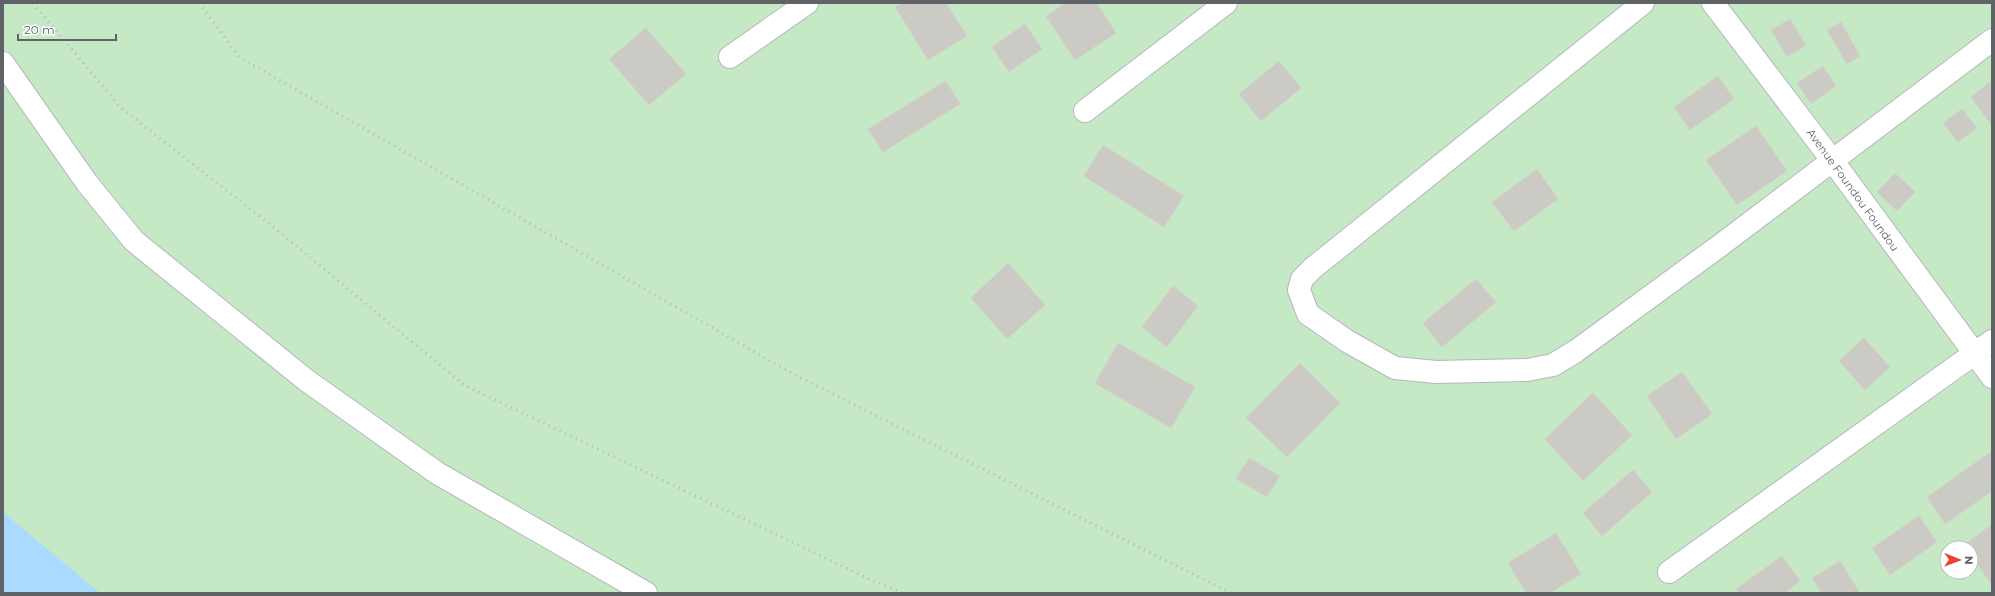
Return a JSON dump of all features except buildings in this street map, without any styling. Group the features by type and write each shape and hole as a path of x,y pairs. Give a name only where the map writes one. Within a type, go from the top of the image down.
{"street":[{"path":"730,57 807,3"},
{"path":"1085,111 1226,3"},
{"path":"1643,3 1313,268 1302,279 1299,290 1308,314 1347,341 1396,368 1436,372 1527,370 1553,365 1576,351 1722,244 1992,40"},
{"name":"Avenue Foundou Foundou","path":"1713,3 1832,160 1992,377"},
{"path":"3,63 87,183 134,240 306,380 437,473 646,593"},
{"path":"1669,572 1992,341"}],"green space":[{"path":"3,3 1992,3 1992,593 3,593"}],"water":[{"path":"3,512 100,593 3,593"}],"railway":[{"path":"33,3 121,108 272,226 464,385 867,578 903,593"},
{"path":"199,3 239,57 795,375 1231,593"}]}
